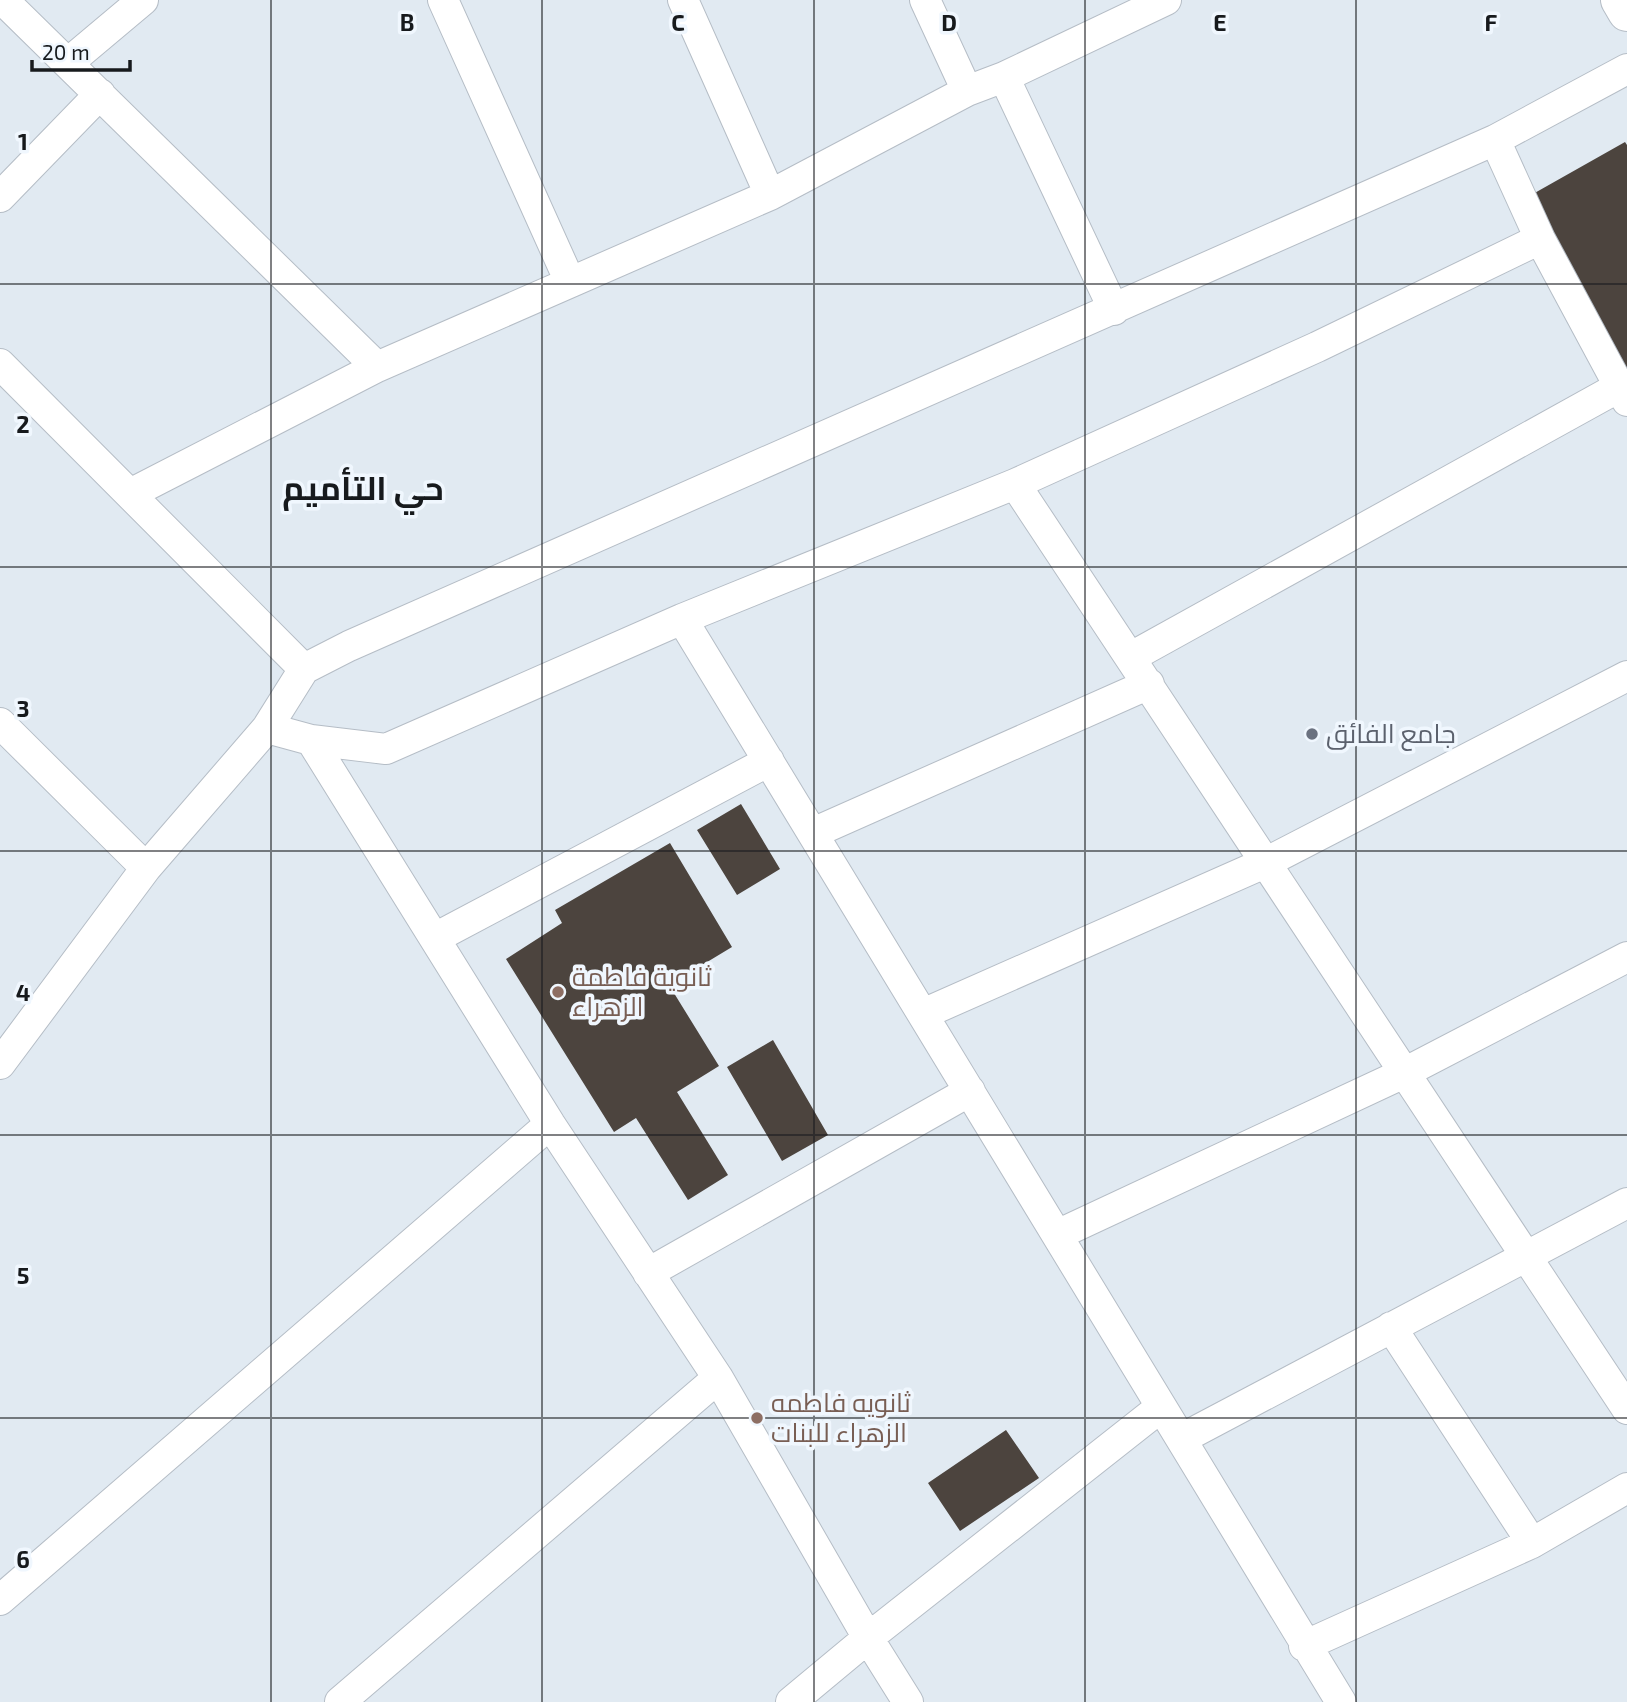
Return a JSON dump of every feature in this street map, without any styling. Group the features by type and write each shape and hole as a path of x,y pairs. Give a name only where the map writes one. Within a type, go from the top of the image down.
{"main road":[{"path":"1620,0 1627,12"}],"street":[{"path":"3,0 377,367"},
{"path":"68,63 143,0"},
{"path":"443,0 570,282"},
{"path":"683,0 770,195"},
{"path":"925,0 967,91"},
{"path":"130,494 377,367 770,195 967,91 1004,77 1166,0"},
{"path":"0,1064 146,868 267,728 304,669 362,640 1495,141 1627,69"},
{"path":"1004,77 1114,310"},
{"path":"0,197 100,94"},
{"path":"1131,657 1623,394 1540,239 1495,141"},
{"path":"267,728 311,740 386,749 682,619 1015,484 1317,347 1540,239"},
{"path":"0,363 304,669"},
{"path":"1015,484 1267,862 1402,1074 1627,1409"},
{"path":"682,619 1304,1646 1341,1702"},
{"path":"923,1014 1267,862 1627,676"},
{"path":"813,833 1149,684"},
{"path":"0,723 146,868"},
{"path":"311,740 550,1124 718,1378 867,1638 908,1702"},
{"path":"435,938 769,761"},
{"path":"1057,1235 1402,1074 1627,957"},
{"path":"648,1273 970,1091"},
{"path":"0,1600 550,1124"},
{"path":"1181,1439 1627,1203"},
{"path":"1391,1327 1532,1543"},
{"path":"340,1702 718,1378"},
{"path":"792,1702 867,1638 1161,1407"},
{"path":"1304,1646 1532,1543 1627,1488"}],"building":[{"path":"1625,142 1627,145 1627,382 1524,199"},
{"path":"741,804 780,869 737,895 697,830"},
{"path":"670,843 732,947 669,985 719,1066 677,1092 728,1175 688,1200 636,1118 614,1132 506,959 562,923 555,910"},
{"path":"773,1040 828,1135 782,1161 727,1067"},
{"path":"1006,1430 1039,1478 960,1531 928,1483"}],"place":[{"name":"جامع الفائق","path":"1312,734"},
{"name":"ثانوية فاطمة الزهراء","path":"558,992"},
{"name":"ثانويه فاطمه الزهراء للبنات","path":"757,1418"}],"district":[{"name":"حي التأميم","path":"363,488"}]}
